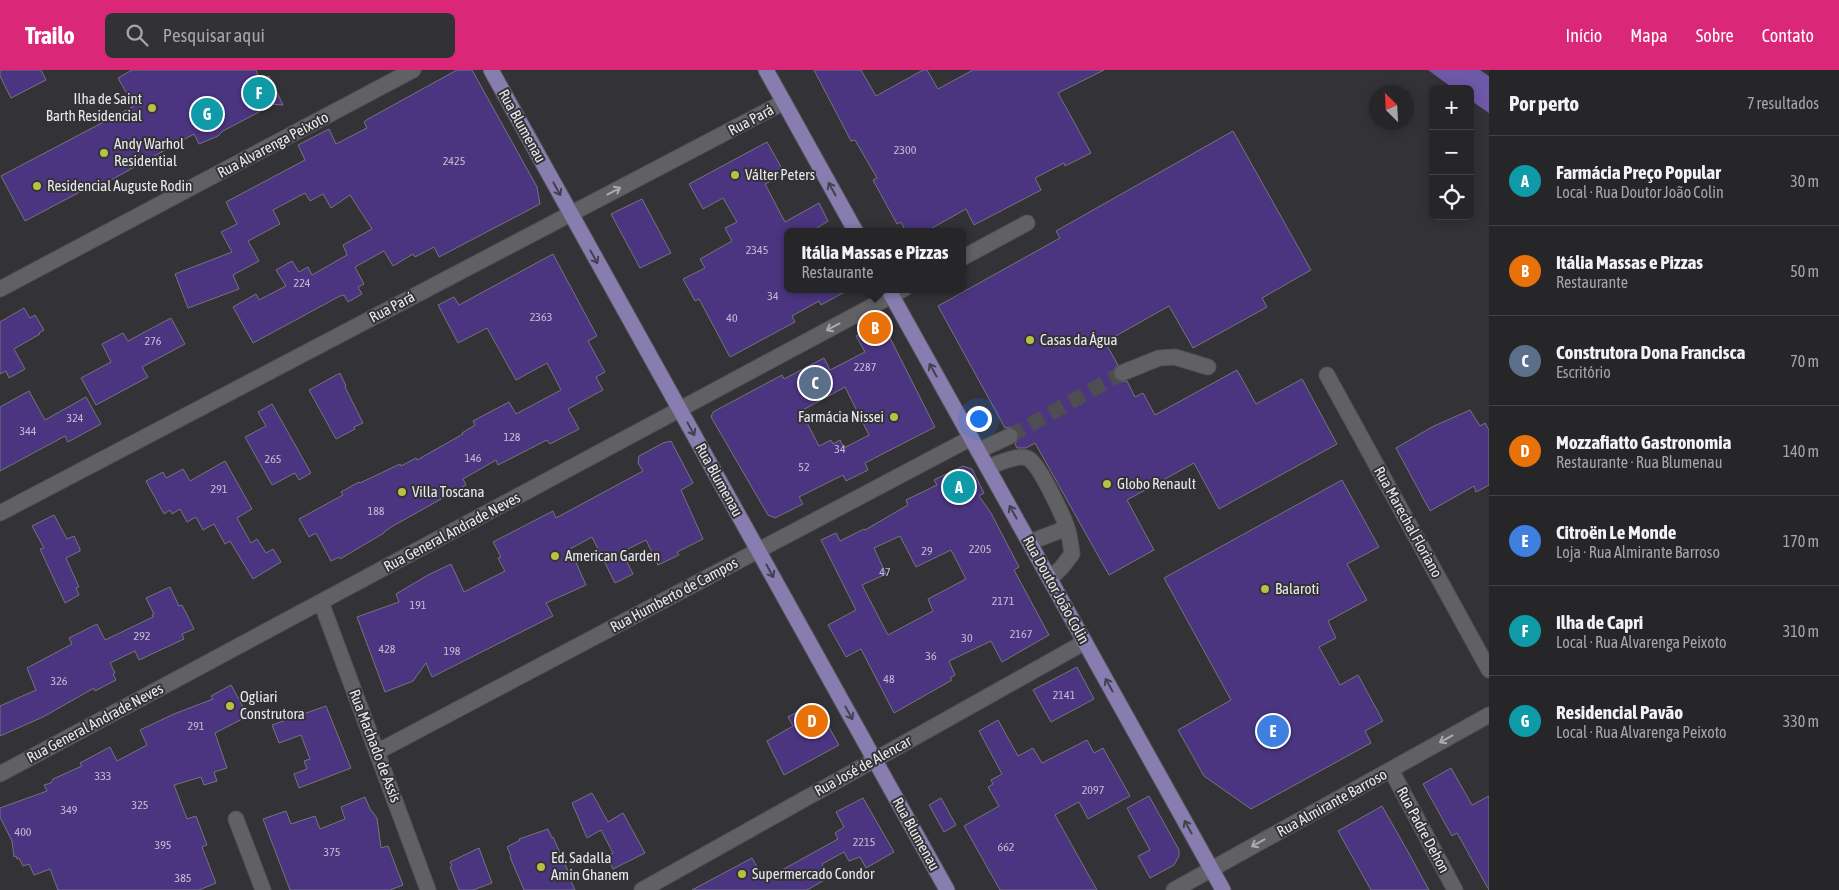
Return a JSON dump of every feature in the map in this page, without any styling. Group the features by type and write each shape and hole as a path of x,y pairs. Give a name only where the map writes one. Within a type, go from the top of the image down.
{"main road":[{"name":"Rua Blumenau","path":"491,70 947,890"},
{"path":"766,70 854,228"},
{"name":"Rua Doutor João Colin","path":"896,293 978,451 1223,890"}],"street":[{"name":"Rua Alvarenga Peixoto","path":"0,289 413,70"},
{"name":"Rua Pará","path":"0,513 784,102"},
{"path":"966,256 1026,223"},
{"name":"Rua General Andrade Neves","path":"0,774 680,409 891,293"},
{"path":"1122,373 1159,358 1175,358 1208,367"},
{"name":"Rua Marechal Floriano","path":"1327,375 1489,670"},
{"path":"978,451 1010,436"},
{"name":"Rua Humberto de Campos","path":"377,752 971,438"},
{"path":"988,467 1021,457 1028,458 1051,492 1068,528 1072,554 1050,579"},
{"path":"1030,542 1068,528"},
{"name":"Rua Machado de Assis","path":"321,602 428,890"},
{"name":"Rua José de Alencar","path":"642,890 1085,642"},
{"name":"Rua Almirante Barroso","path":"1174,890 1489,716"},
{"name":"Rua Padre Dehon","path":"1391,770 1455,890"},
{"path":"236,819 263,890"}],"shaded area":[{"path":"1428,70 1480,70 1489,76 1489,113 1474,103 1474,85 1449,85"}],"building":[{"path":"0,70 41,70 46,80 11,98 0,76"},
{"path":"132,70 256,70 259,78 264,75 266,78 269,76 283,105 270,104 223,131 218,136 199,144 194,134 93,190 91,186 25,221 1,176 134,106 118,78"},
{"path":"457,70 472,70 537,187 540,204 439,257 434,247 415,257 413,254 393,266 384,251 355,267 364,284 358,287 362,294 348,302 344,295 340,296 253,343 233,307 256,294 259,300 286,286 276,270 292,261 299,272 308,267 312,275 347,255 343,245 372,229 350,195 331,208 323,194 310,201 305,193 273,210 280,224 248,241 259,261 233,275 239,289 188,308 175,274 232,252 221,232 237,224 226,202 305,160 298,145 329,129 336,144 367,128 364,122 368,119"},
{"path":"814,70 861,70 876,96 923,70 927,70 938,89 973,70 1104,70 1058,93 1091,153 1065,166 1064,163 1035,178 1041,190 974,225 966,209 932,228 904,228 901,222 897,224 873,180 877,178 855,140 851,141"},
{"path":"1233,131 1311,270 1262,298 1267,307 1193,348 1169,306 1105,342 1118,365 1113,371 1113,376 1120,382 1127,381 1135,397 1143,393 1155,415 1237,370 1256,404 1302,379 1337,444 1219,509 1194,463 1127,500 1154,550 1109,575 1035,443 1026,448 1017,448 1015,444 1019,437 1018,432 1011,427 1005,428 938,306 961,293 966,293 966,290 1060,238 1056,231"},
{"path":"767,142 785,174 765,184 785,222 819,203 828,221 817,228 784,228 784,293 843,293 821,305 819,301 792,316 795,322 730,357 699,299 695,301 683,279 705,268 700,259 732,241 725,228 737,222 723,198 703,209 689,184"},
{"path":"642,199 671,253 640,268 611,214"},
{"path":"553,254 597,336 588,341 605,372 596,377 603,390 568,409 579,429 550,444 547,440 498,465 496,460 463,479 466,485 393,526 340,559 339,557 331,561 316,533 309,537 299,519 343,495 341,492 359,482 400,464 401,466 416,458 417,460 463,434 475,425 473,421 509,402 516,414 561,390 547,363 516,380 487,328 458,343 438,305 454,297 459,305"},
{"path":"24,308 30,318 35,315 44,330 14,349 25,369 9,378 6,371 0,374 0,322"},
{"path":"171,318 185,344 142,367 148,377 96,405 81,378 111,362 102,344 123,333 128,341"},
{"path":"882,322 935,427 865,463 868,470 846,481 843,475 799,497 803,504 775,518 768,515 711,417 713,412 782,375 784,379 824,358 830,370 865,352 856,336","holes":["845,387 869,435 844,448 840,440 833,444 831,440 819,446 801,411"]},
{"path":"340,373 363,423 336,439 309,390"},
{"path":"29,391 45,420 86,397 101,424 68,442 65,436 0,471 0,407"},
{"path":"272,404 311,473 299,480 295,473 272,485 245,437 266,426 258,412"},
{"path":"1470,410 1480,426 1485,423 1489,430 1489,485 1476,492 1474,486 1430,511 1396,448 1432,427"},
{"path":"671,441 693,483 681,490 703,539 677,552 679,555 658,565 646,540 622,552 633,574 615,583 592,537 570,549 586,585 546,603 553,616 432,677 426,663 413,681 385,692 357,617 399,602 396,594 451,564 464,592 505,571 498,558 501,557 493,542 553,511 556,518 643,471 638,463 639,456 663,443"},
{"path":"225,461 252,509 237,518 251,543 257,539 266,553 273,549 281,562 253,579 230,541 225,544 214,524 203,530 196,517 187,522 180,509 172,514 170,510 164,514 146,481 163,472 166,478 183,469 190,481"},
{"path":"963,466 972,469 984,493 979,496 991,513 1019,567 1014,570 1049,635 1002,662 991,641 949,661 955,675 950,678 952,680 894,713 861,649 846,657 828,625 856,610 821,540 836,533 840,541 865,530 908,505 906,500 937,485 934,480","holes":["900,536 916,567 951,550 966,579 928,599 933,611 888,635 862,585 886,574 874,548"]},
{"path":"1342,480 1379,547 1347,564 1367,600 1328,621 1336,638 1319,647 1340,685 1358,675 1383,721 1365,731 1371,743 1251,809 1204,776 1178,730 1231,700 1164,578"},
{"path":"54,515 67,539 74,536 80,549 80,551 66,558 79,587 76,588 79,595 65,603 40,549 44,548 32,526"},
{"path":"170,587 179,606 182,605 194,629 182,634 184,639 139,660 135,651 110,663 116,680 95,691 94,688 43,717 0,736 0,706 36,690 27,668 72,644 69,638 97,624 105,640 153,617 152,615 154,614 146,598"},
{"path":"1077,667 1094,699 1051,722 1033,690"},
{"path":"231,685 248,716 215,733 227,768 214,772 217,781 204,785 201,777 174,785 187,819 196,816 207,845 202,847 216,883 199,890 58,890 50,869 34,875 29,864 23,866 19,858 14,857 12,841 0,817 0,808 47,791 44,785 82,766 80,763 110,747 117,761 147,745 140,730 213,699 211,696"},
{"path":"326,706 351,768 299,788 294,774 307,769 304,761 310,759 301,735 279,743 272,725"},
{"path":"808,706 818,721 822,719 824,723 826,722 839,745 784,775 767,741 793,726 788,717"},
{"path":"998,720 1018,756 1033,748 1042,763 1087,740 1094,753 1103,748 1130,796 1088,819 1079,802 1055,815 1097,890 1000,890 964,826 999,806 988,787 993,784 991,780 1002,774 979,731"},
{"path":"1451,768 1472,805 1489,796 1489,890 1457,833 1452,836 1423,784"},
{"path":"592,793 608,822 623,813 645,853 613,869 607,857 613,853 601,830 587,838 572,803"},
{"path":"1149,796 1179,850 1179,856 1174,865 1150,878 1138,856 1150,850 1127,808"},
{"path":"365,797 370,809 377,818 381,848 388,846 403,885 390,890 290,890 263,819 286,811 291,824 315,816 320,829 345,819 341,807"},
{"path":"863,798 894,852 866,868 860,857 849,861 844,852 822,864 828,878 807,890 692,890 752,858 764,880 838,839 835,833 844,827 836,812"},
{"path":"941,798 956,825 944,832 929,805"},
{"path":"1382,806 1429,890 1371,890 1338,831"},
{"name":"Ed. Sadalla Amin Ghanem","path":"548,829 575,890 524,890 507,847 519,839"},
{"path":"479,848 492,883 473,890 459,890 450,867 452,866 450,862"}],"tunnel":[{"path":"1010,436 1122,373"}],"place":[{"name":"Ilha de Capri","path":"259,93"},
{"name":"Ilha de Saint Barth Residencial","path":"152,108"},
{"name":"Residencial Pavão","path":"207,114"},
{"name":"Andy Warhol Residential","path":"104,153"},
{"name":"Válter Peters","path":"735,175"},
{"name":"Residencial Auguste Rodin","path":"37,186"},
{"name":"Itália Massas e Pizzas","path":"875,328"},
{"name":"Casas da Água","path":"1030,340"},
{"name":"Construtora Dona Francisca","path":"815,383"},
{"name":"Farmácia Nissei","path":"894,417"},
{"name":"Globo Renault","path":"1107,484"},
{"name":"Farmácia Preço Popular","path":"959,487"},
{"name":"Villa Toscana","path":"402,492"},
{"name":"American Garden","path":"555,556"},
{"name":"Balaroti","path":"1265,589"},
{"name":"Ogliari Construtora","path":"230,706"},
{"name":"Mozzafiatto Gastronomia","path":"812,721"},
{"name":"Citroën Le Monde","path":"1273,731"},
{"name":"Ed. Sadalla Amin Ghanem","path":"541,867"},
{"name":"Supermercado Condor","path":"742,874"}]}
